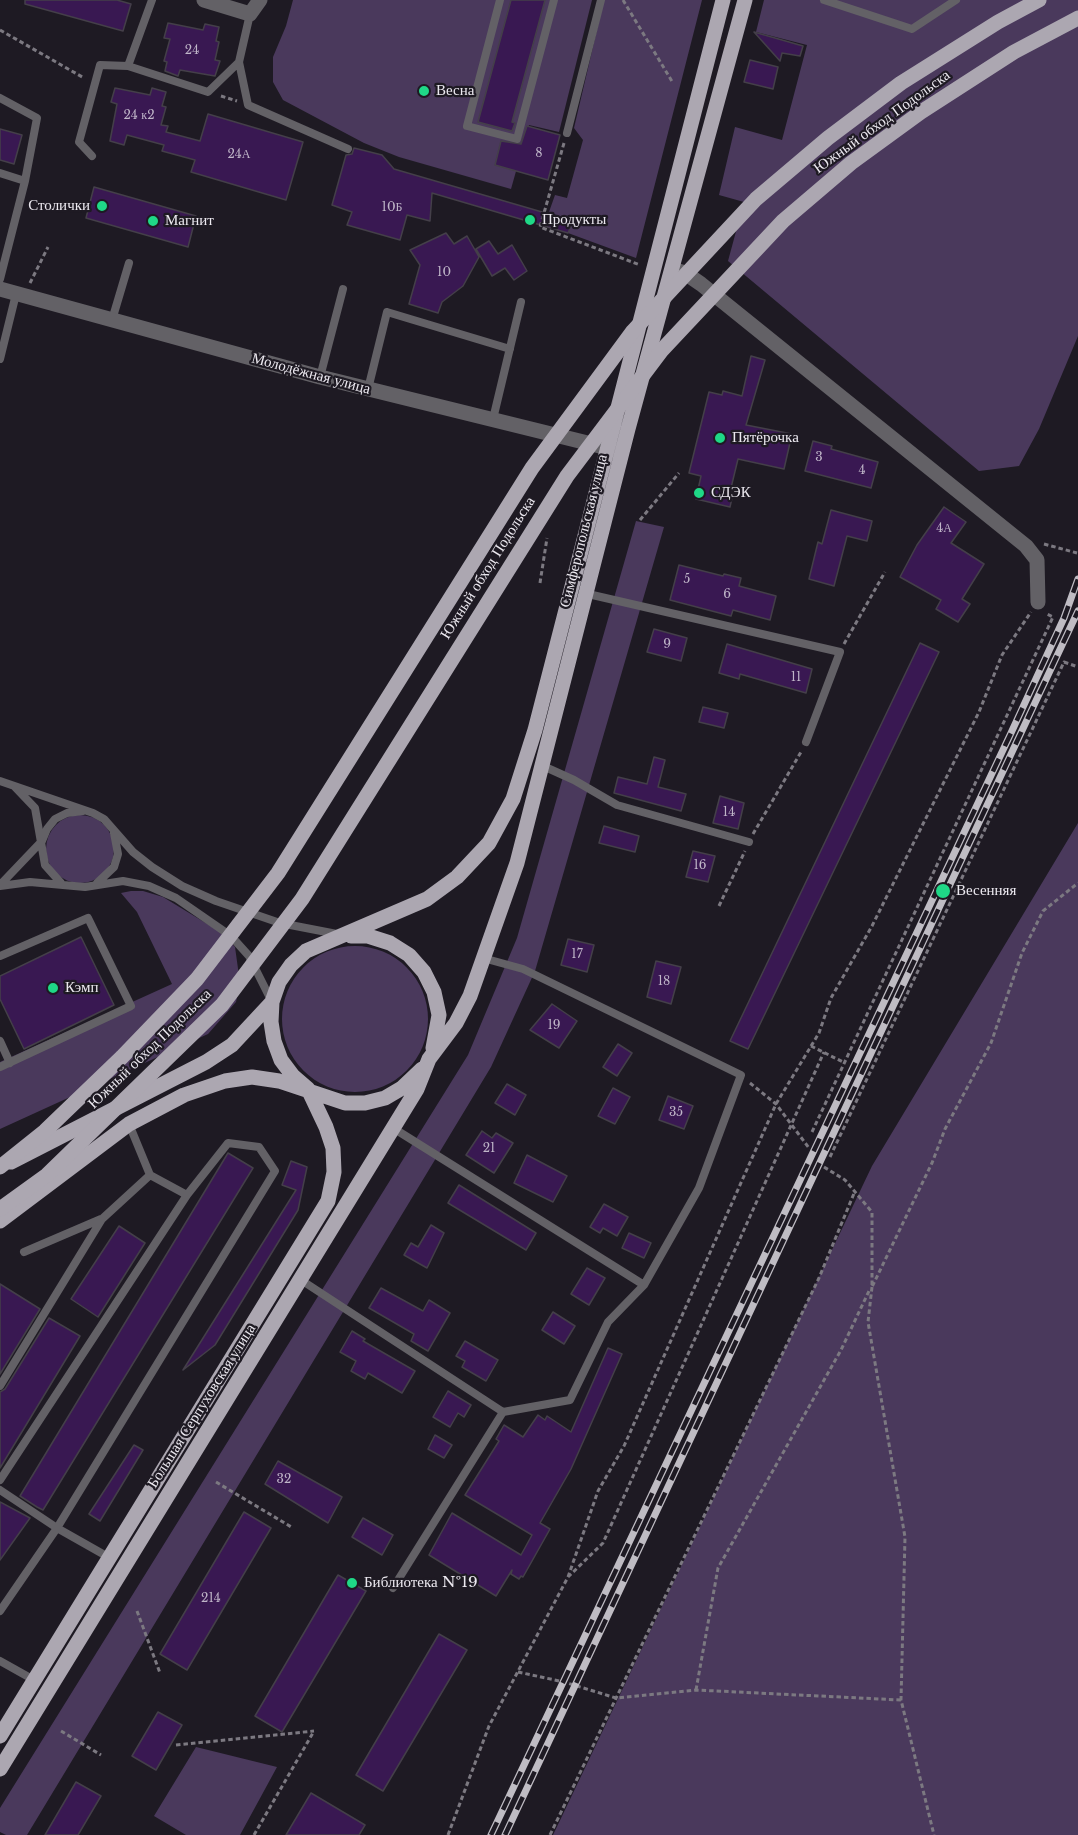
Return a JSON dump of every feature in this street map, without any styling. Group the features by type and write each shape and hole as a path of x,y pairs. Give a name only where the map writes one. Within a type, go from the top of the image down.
{"main road":[{"name":"Симферопольская улица","path":"345,936 427,899 457,877 489,843 513,799 535,730 723,0"},
{"name":"Симферопольская улица","path":"429,1059 456,1023 470,996 517,863 671,269 745,0"},
{"name":"Южный обход Подольска","path":"0,1168 63,1114 188,987 278,873 532,468 633,331 756,199 828,138 901,83 998,22 1039,0"},
{"name":"Южный обход Подольска","path":"0,1209 47,1175 222,1005 302,899 567,476 662,350 783,221 851,163 921,112 996,64 1078,18"},
{"path":"345,936 368,936 390,943 409,955 424,972 434,992 439,1015 437,1037 429,1059 417,1075 402,1088 385,1098 365,1102 345,1103 326,1098 308,1089 293,1076 277,1051 271,1022 272,1002 279,982 298,958 325,941 345,936"},
{"path":"0,1168 142,1097 232,1045 272,1002"},
{"name":"Большая Серпуховская улица","path":"0,1769 417,1089 429,1059"},
{"path":"0,1221 129,1124 184,1095 225,1081 252,1077 308,1089"},
{"name":"Большая Серпуховская улица","path":"0,1736 328,1201 334,1172 333,1149 319,1110 308,1089"}],"street":[{"path":"204,0 250,14 260,0"},
{"path":"671,269 686,273 701,284 1026,546 1037,560 1038,602"},
{"name":"Молодёжная улица","path":"0,289 320,377 623,451"}],"lane":[{"path":"128,66 152,0"},
{"path":"500,0 467,126 517,139 554,0"},
{"path":"567,133 601,0"},
{"path":"824,0 912,29 956,0"},
{"path":"250,14 239,62 248,105 348,149"},
{"path":"92,156 79,142 100,65 128,66 208,92 239,62"},
{"path":"0,98 37,118 25,181 0,279"},
{"path":"0,173 25,181"},
{"path":"112,320 129,263"},
{"path":"320,377 343,289"},
{"path":"0,359 20,295"},
{"path":"493,419 521,302"},
{"path":"368,389 387,312 510,349"},
{"path":"588,594 840,652 806,742"},
{"path":"543,766 574,780 617,805 749,842"},
{"path":"0,781 93,813 104,819 133,852 152,867 199,893 269,920 345,936"},
{"path":"12,785 35,808 45,866 62,883"},
{"path":"0,885 42,842 47,829 61,816 80,811 93,813"},
{"path":"97,884 110,872 118,854 118,841 113,829"},
{"path":"0,885 30,882 62,883 85,887 123,881 149,886 176,898 231,936 249,956 272,1002"},
{"path":"0,956 88,918 131,1006 0,1067"},
{"path":"301,1280 503,1412 570,1400 608,1322 644,1285 699,1188 741,1075 523,969 483,958"},
{"path":"0,1041 10,1063"},
{"path":"129,1124 150,1174 187,1196"},
{"path":"393,1128 644,1285"},
{"path":"0,1480 187,1196 228,1143 259,1147 275,1171 57,1528 0,1611"},
{"path":"0,1386 102,1219 150,1174"},
{"path":"24,1252 102,1219"},
{"path":"393,1588 503,1412"},
{"path":"0,1490 57,1528 110,1558"},
{"path":"0,1661 34,1680"}],"path":[{"path":"623,0 672,83"},
{"path":"0,30 96,85"},
{"path":"208,92 248,105"},
{"path":"567,133 540,227 641,266"},
{"path":"20,295 48,247"},
{"path":"640,520 679,473"},
{"path":"840,652 885,572"},
{"path":"448,1835 489,1726 568,1577 598,1491 624,1446 776,1104 819,1033 831,998 872,926 979,712 1002,655 1038,602"},
{"path":"812,1132 1050,618"},
{"path":"830,1157 1064,662 1078,668"},
{"path":"719,906 749,842 806,742"},
{"path":"696,1690 718,1568 841,1350 932,1163 945,1129 992,1043 1022,953 1044,911 1078,883"},
{"path":"811,1046 845,1063"},
{"path":"568,1577 603,1543 824,1052"},
{"path":"741,1075 776,1104 809,1148"},
{"path":"824,1167 845,1180 872,1212 872,1287 868,1322 905,1537 901,1700 934,1835"},
{"path":"550,1835 819,1278 855,1191"},
{"path":"216,1482 293,1528"},
{"path":"137,1611 160,1673"},
{"path":"518,1672 564,1682 616,1698 696,1690 901,1700"},
{"path":"61,1731 101,1755"},
{"path":"176,1745 314,1731 254,1835"}],"shaded area":[{"name":"Весна","path":"293,0 592,0 559,132 529,125 511,189 399,157 364,143 283,100 273,82 273,57 286,26"},
{"path":"604,0 702,0 636,258 568,233 572,221 549,212 555,195 567,198 583,140 574,128"},
{"path":"764,0 1078,0 1078,336 1039,429 1019,466 979,471 728,261 744,202 719,195 735,127 782,140 807,45 756,32"},
{"path":"636,521 664,527 535,971 491,1067 27,1835 6,1835 0,1832 0,1808 468,1055 517,938"},
{"path":"87,815 99,821 108,830 114,842 112,862 104,873 87,883 73,883 56,873 48,862 46,842 56,825 67,817"},
{"path":"1078,823 1078,1835 553,1835 872,1166"},
{"path":"143,891 163,897 222,933 235,947 240,983 236,1002 208,1034 0,1129 0,1062 172,984 137,912 121,893"},
{"path":"355,946 383,952 406,968 422,991 428,1019 422,1047 406,1070 383,1086 355,1092 327,1086 304,1070 288,1047 282,1019 288,991 304,968 327,952"},
{"path":"196,1747 277,1767 240,1835 186,1835 154,1816"}],"building":[{"path":"25,0 117,0 131,4 123,31 25,4"},
{"path":"511,0 545,0 512,122 515,123 512,131 478,122"},
{"path":"168,23 203,30 205,24 219,27 216,41 219,42 215,60 220,61 215,76 180,70 178,76 165,71 167,62 164,61 170,39 164,38"},
{"path":"754,32 803,46 800,56 782,53 780,61"},
{"path":"750,60 778,67 773,89 744,82"},
{"path":"115,88 150,95 152,88 166,92 162,106 166,107 161,125 168,126 166,132 200,141 208,114 303,142 286,200 191,172 195,160 162,151 164,145 127,135 124,145 110,141 117,104 111,102"},
{"path":"527,126 560,135 548,180 495,165 501,141 521,144"},
{"path":"0,129 22,135 14,164 0,160"},
{"path":"354,148 382,155 394,169 573,221 568,233 432,193 430,221 407,215 400,240 347,225 352,212 332,205 346,155 352,154"},
{"name":"Магнит","path":"94,187 196,216 188,247 86,218"},
{"path":"446,233 454,244 467,236 479,257 463,286 442,302 438,313 409,304 420,265 410,250"},
{"path":"489,241 498,254 512,245 527,271 514,280 505,268 492,276 476,249"},
{"path":"751,356 765,360 746,425 792,434 784,469 738,459 730,492 733,493 730,507 696,499 701,476 689,473 709,392 722,395 723,391 742,396"},
{"path":"813,441 832,446 831,449 878,462 871,488 805,471"},
{"path":"944,507 966,522 951,543 984,564 962,599 970,604 958,622 936,609 941,600 900,577 917,545"},
{"path":"831,510 872,521 867,541 847,536 834,586 809,579 818,542 822,544"},
{"path":"679,565 741,578 739,586 776,596 770,620 733,610 731,616 670,600"},
{"path":"654,629 687,638 681,661 647,652"},
{"path":"920,643 939,652 748,1049 730,1041"},
{"path":"727,644 812,669 806,693 740,674 739,679 719,673"},
{"path":"703,707 728,713 724,728 699,722"},
{"path":"654,757 665,760 658,787 686,794 681,811 614,793 618,777 647,784"},
{"path":"720,796 744,803 738,829 713,823"},
{"path":"604,826 639,836 635,852 599,843"},
{"path":"693,851 715,856 708,882 686,877"},
{"name":"Кэмп","path":"81,937 114,1005 24,1049 0,999 0,976"},
{"path":"568,939 594,945 587,972 561,965"},
{"path":"656,961 681,967 671,1004 647,997"},
{"path":"552,1004 577,1021 559,1048 530,1030"},
{"path":"618,1044 632,1053 617,1076 603,1067"},
{"path":"507,1084 526,1095 515,1115 495,1103"},
{"path":"613,1088 630,1097 615,1124 598,1116"},
{"path":"668,1096 693,1106 684,1129 659,1120"},
{"path":"482,1131 492,1138 496,1133 513,1143 494,1173 466,1155"},
{"path":"228,1153 253,1168 43,1510 37,1507 20,1496"},
{"path":"527,1155 567,1176 553,1202 514,1183"},
{"path":"291,1161 307,1167 298,1210 215,1345 183,1370 296,1190 282,1185"},
{"path":"459,1185 536,1233 526,1250 448,1203"},
{"path":"604,1204 628,1217 617,1236 603,1228 600,1233 590,1227"},
{"path":"431,1225 444,1233 427,1268 404,1255 411,1243 418,1247"},
{"path":"119,1226 145,1243 98,1317 71,1299"},
{"path":"629,1233 651,1243 644,1258 622,1248"},
{"path":"587,1268 605,1278 589,1305 571,1294"},
{"path":"0,1284 40,1309 0,1374"},
{"path":"381,1288 423,1311 429,1300 450,1313 428,1351 411,1341 414,1334 369,1308"},
{"path":"553,1312 575,1326 564,1344 542,1330"},
{"path":"49,1318 80,1336 0,1468 0,1392 5,1389"},
{"path":"352,1331 365,1339 363,1341 415,1371 402,1393 368,1373 365,1379 351,1371 356,1361 340,1352"},
{"path":"465,1341 498,1360 486,1381 462,1367 465,1361 456,1356"},
{"path":"608,1348 622,1354 571,1469 540,1523 550,1529 523,1577 519,1579 511,1574 512,1570 496,1596 429,1555 452,1513 521,1555 532,1535 465,1495 499,1441 496,1439 504,1425 523,1437 538,1415 545,1420 547,1416 571,1432"},
{"path":"448,1391 471,1405 464,1417 458,1413 450,1427 433,1417"},
{"path":"435,1435 452,1445 444,1458 428,1449"},
{"path":"134,1445 143,1450 100,1521 89,1514"},
{"path":"278,1461 342,1497 328,1523 265,1484"},
{"path":"0,1502 30,1518 0,1560"},
{"path":"244,1512 271,1528 187,1670 160,1654"},
{"path":"363,1518 393,1535 382,1555 352,1537"},
{"path":"338,1575 366,1591 282,1732 255,1716"},
{"path":"439,1634 467,1650 383,1791 356,1775"},
{"path":"158,1712 182,1725 156,1770 132,1756"},
{"path":"76,1782 101,1796 78,1835 45,1835"},
{"path":"311,1793 365,1825 359,1835 286,1835"}],"railway":[{"path":"491,1835 1011,733 1064,618 1078,579"},
{"path":"505,1835 1078,611"}],"place":[{"name":"Весна","path":"424,91"},
{"name":"Столички","path":"102,206"},
{"name":"Продукты","path":"530,220"},
{"name":"Магнит","path":"153,221"},
{"name":"Пятёрочка","path":"720,438"},
{"name":"СДЭК","path":"699,493"},
{"name":"Весенняя","path":"943,891"},
{"name":"Кэмп","path":"53,988"},
{"name":"Библиотека №19","path":"352,1583"}]}
